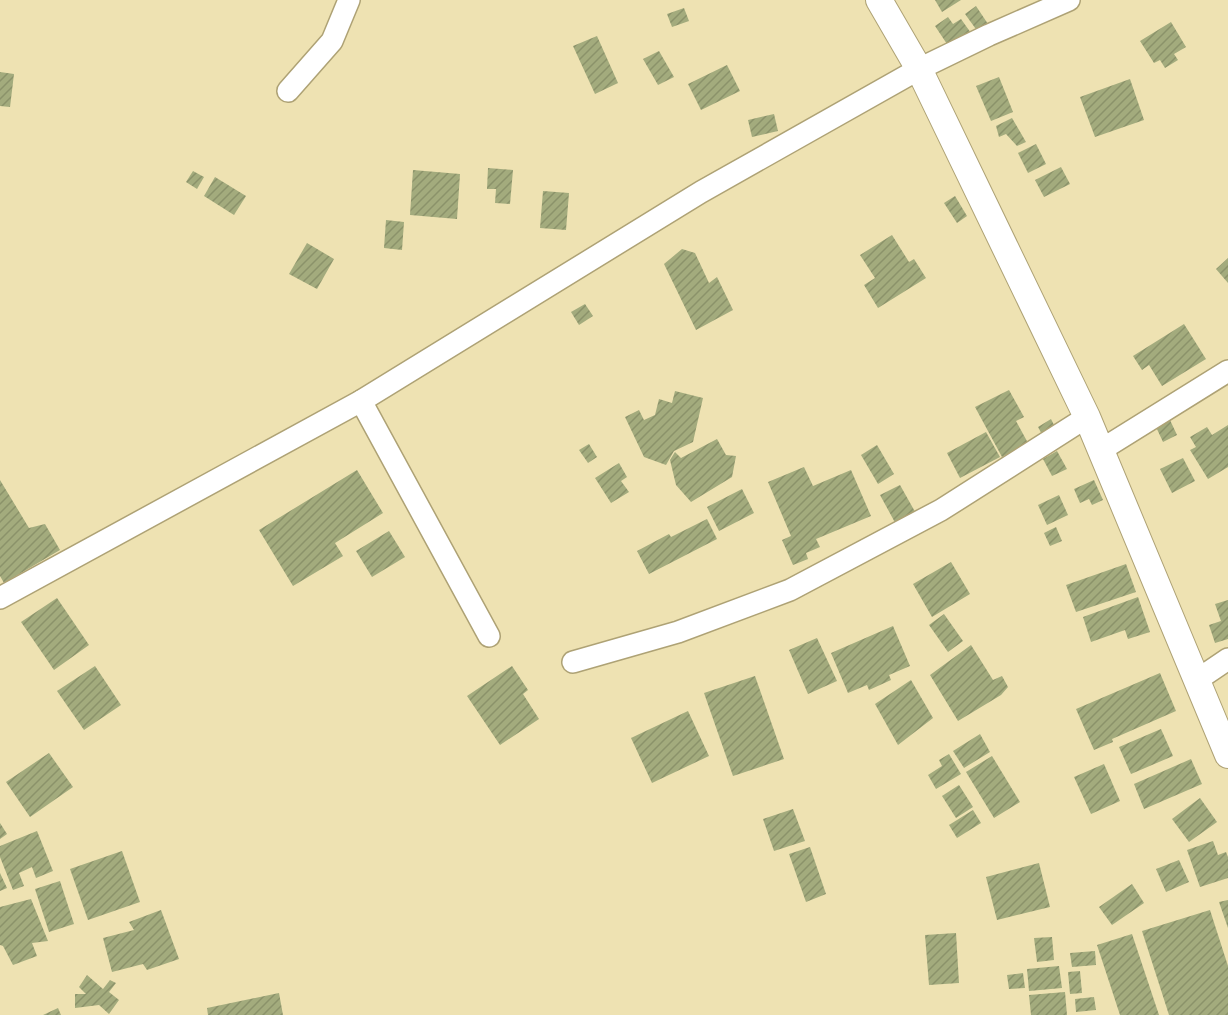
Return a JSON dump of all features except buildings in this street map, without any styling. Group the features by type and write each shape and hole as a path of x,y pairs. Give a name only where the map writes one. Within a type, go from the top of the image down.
{"street":[{"path":"288,91 332,41 349,0"},
{"path":"879,0 919,69 1087,417 1228,755"},
{"path":"0,598 361,401 702,192 919,69 1064,1"},
{"path":"1101,450 1228,370"},
{"path":"361,401 489,636"},
{"path":"573,662 678,632 790,590 941,510 1087,417"},
{"path":"1197,680 1228,659"}]}
